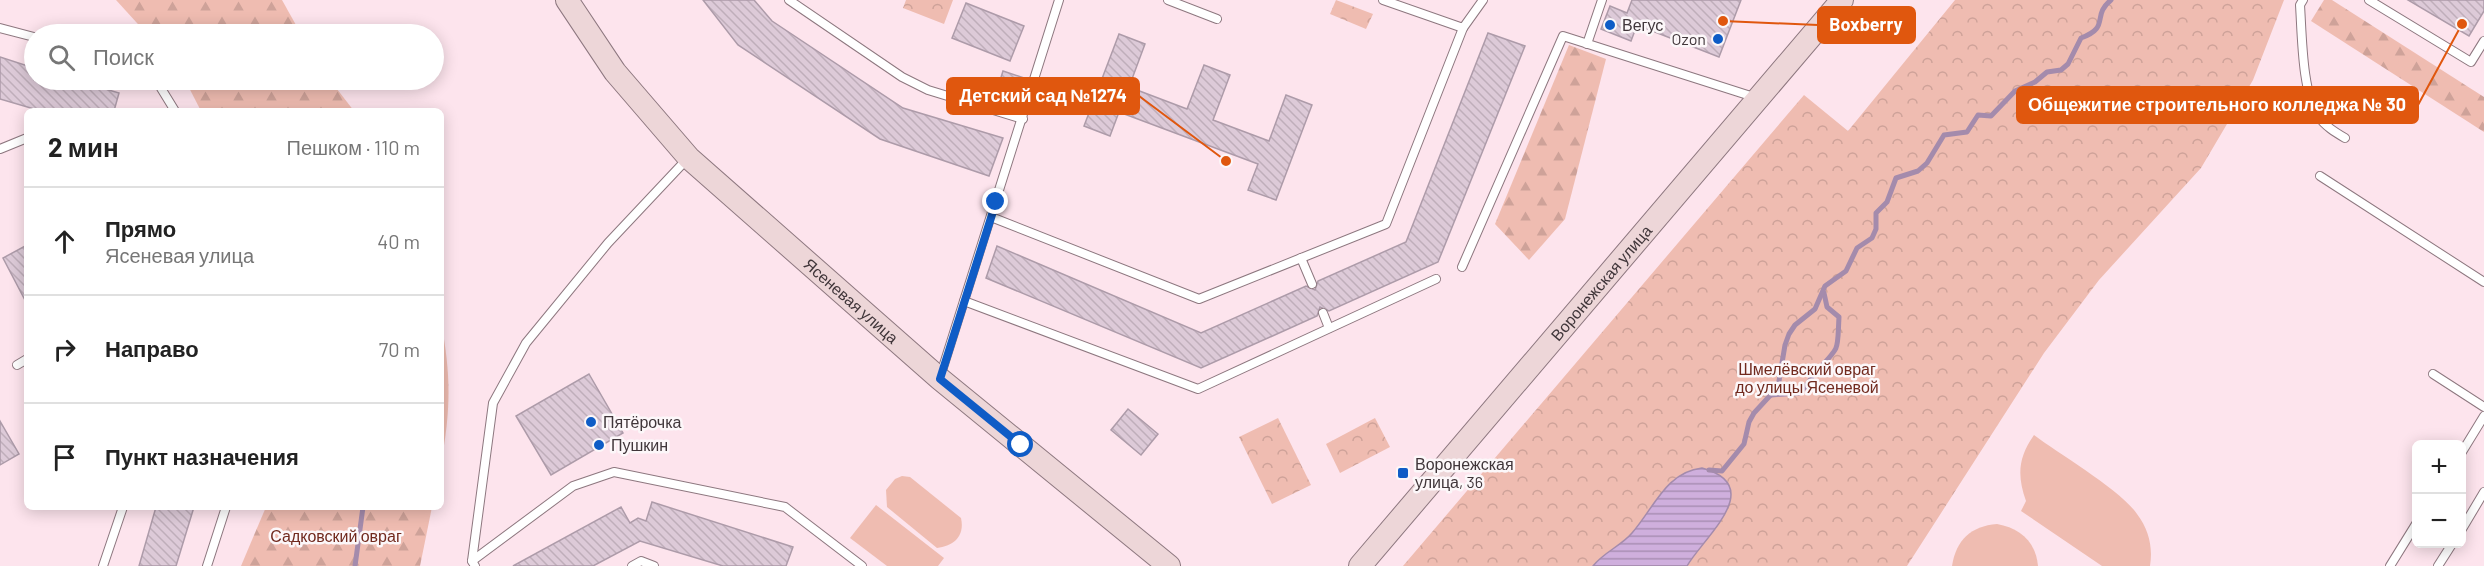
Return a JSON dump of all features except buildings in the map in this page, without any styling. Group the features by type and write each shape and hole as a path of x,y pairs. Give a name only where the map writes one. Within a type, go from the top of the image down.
{"main road":[{"name":"Ясеневая улица","path":"567,0 615,72 689,158 940,379 1169,566"},
{"name":"Воронежская улица","path":"1360,566 1842,0"}],"lane":[{"path":"789,0 902,77 928,90 1023,119"},
{"path":"940,379 1059,0"},
{"path":"1168,0 1217,19"},
{"path":"1383,0 1463,28"},
{"path":"992,217 1199,299 1386,224 1463,28 1483,0"},
{"path":"1587,44 1602,0"},
{"path":"2303,0 2300,5 2306,76 2317,116 2345,138"},
{"path":"2369,0 2472,62 2484,41"},
{"path":"0,28 24,34"},
{"path":"1462,267 1563,36 1759,99"},
{"path":"162,90 173,108"},
{"path":"0,148 24,139"},
{"path":"473,563 493,403 526,343 608,243 689,158"},
{"path":"2320,176 2484,282"},
{"path":"1301,258 1311,284"},
{"path":"964,301 1198,389 1436,279"},
{"path":"1323,313 1329,328"},
{"path":"17,365 24,360"},
{"path":"2433,374 2484,407"},
{"path":"2466,445 2484,416"},
{"path":"473,563 573,486 614,472 785,507 862,566"},
{"path":"2466,522 2484,492"},
{"path":"103,566 122,510"},
{"path":"207,566 225,510"},
{"path":"2390,566 2412,530"},
{"path":"2438,566 2449,548"},
{"path":"632,566 641,561 654,566"}],"green space":[{"path":"116,0 282,0 295,24 138,24"},
{"path":"906,0 953,0 944,24 903,8"},
{"path":"1336,0 1373,14 1366,29 1330,14"},
{"name":"Шмелёвский овраг до улицы Ясеневой","path":"1955,0 2284,0 2253,80 2201,168 2099,280 2044,353 1907,566 1403,566 1804,95 1848,131"},
{"path":"2324,0 2332,0 2484,97 2484,132 2311,21"},
{"path":"1569,45 1606,59 1565,219 1529,260 1495,224"},
{"path":"190,90 338,90 352,108 199,108"},
{"path":"444,340 448,375 447,426 444,444"},
{"path":"1278,418 1311,485 1272,504 1239,437"},
{"path":"1375,418 1390,447 1340,473 1326,444"},
{"path":"2034,435 2104,483 2129,504 2147,532 2151,552 2150,566 2102,566 2021,511 2026,501 2020,475 2022,459"},
{"path":"902,476 910,477 961,518 961,530 957,539 937,548 887,507 886,490 895,479"},
{"path":"876,505 944,558 938,566 887,566 850,538"},
{"name":"Садковский овраг","path":"265,510 431,510 420,566 241,566"},
{"path":"1997,524 2020,533 2030,543 2037,557 2038,566 1952,566 1957,549 1966,536 1972,531"}],"shaded area":[{"path":"1702,468 1721,476 1730,487 1730,500 1716,527 1687,566 1593,566 1632,533 1670,484 1679,476"}],"waterway":[{"path":"1709,470 1722,471 1744,444 1749,422 1754,413 1778,387 1789,334 1795,325 1815,309 1825,286 1846,271 1857,248 1872,238 1876,229 1876,213 1887,202 1896,178 1918,171 1927,163 1944,135 1967,132 1978,115 1991,116 2015,91 2035,82 2047,72 2061,70 2068,64 2081,38 2096,30 2102,11 2111,0"},
{"path":"1771,395 1799,393 1834,352 1838,337 1839,317 1827,307 1824,293"},
{"path":"355,566 363,510"}],"place":[{"name":"Boxberry","path":"1723,21"},
{"name":"Общежитие строительного колледжа № 30","path":"2462,24"},
{"name":"Вегус","path":"1610,25"},
{"name":"Ozon","path":"1718,39"},
{"name":"Детский сад №1274","path":"1226,161"},
{"name":"Пятёрочка","path":"591,422"},
{"name":"Пушкин","path":"599,445"},
{"name":"Воронежская улица, 36","path":"1403,473"}],"route":[{"path":"996,202 940,379 1021,445"}]}
